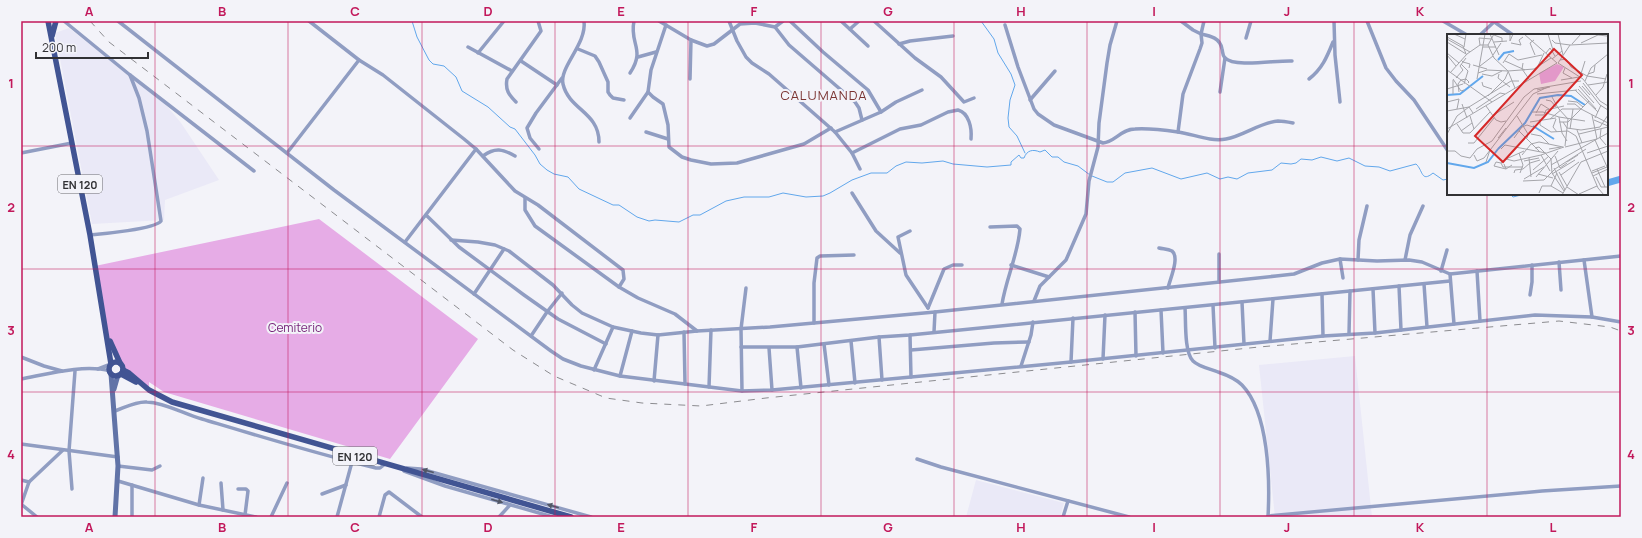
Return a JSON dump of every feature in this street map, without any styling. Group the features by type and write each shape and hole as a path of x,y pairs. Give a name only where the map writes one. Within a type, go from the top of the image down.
{"main road":[{"name":"EN 120","path":"48,21 90,235 111,364 110,372 129,373 155,394 172,402 571,517"},
{"name":"EN 120","path":"52,38 56,21"},
{"name":"EN 120","path":"105,329 120,363 121,373"},
{"path":"111,364 116,362 120,363"}],"street":[{"path":"64,21 130,75 254,171"},
{"path":"118,21 287,153 563,359 594,370 620,376 742,391 772,390 829,386 1021,366 1136,356 1322,336 1401,330 1535,315 1592,317 1621,322"},
{"path":"309,21 359,60 383,75 476,149 515,191 538,205 623,270 624,279 619,287"},
{"path":"478,53 504,21"},
{"path":"516,102 508,93 506,88 507,80 541,31 538,21"},
{"path":"539,149 530,138 527,128 536,113 562,78 578,49 583,34 584,21"},
{"path":"630,73 638,57 633,32 634,21"},
{"path":"660,21 691,40 710,46 740,24 746,23 775,27 789,45 855,102 859,108 862,120"},
{"path":"729,21 746,57 752,63 769,74 831,128 852,153 860,169"},
{"path":"775,27 783,21"},
{"path":"790,21 823,52 868,90 881,112"},
{"path":"841,21 868,46"},
{"path":"850,29 859,21"},
{"path":"874,21 899,44 942,77 963,101 968,102 974,98"},
{"path":"1034,301 1040,286 1064,264 1082,226 1087,208 1089,178 1098,152 1107,63 1110,45 1117,21"},
{"path":"1182,21 1193,30 1216,38 1220,42 1225,58 1220,92"},
{"path":"1178,132 1183,94 1202,43 1204,21"},
{"path":"1246,38 1251,21"},
{"path":"1334,21 1334,40 1340,102"},
{"path":"1367,21 1386,68 1417,104 1447,149"},
{"path":"1443,21 1465,34"},
{"path":"1481,34 1494,21 1512,34"},
{"path":"630,118 648,92 651,70 666,25"},
{"path":"1005,25 1018,67 1034,110 1054,125 1102,143 1108,142 1120,133 1133,129 1178,132 1218,140 1236,136 1271,122 1279,121 1293,123"},
{"path":"899,44 943,36 953,36"},
{"path":"690,79 691,40"},
{"path":"1309,79 1318,72 1324,64 1334,40"},
{"path":"468,46 512,71"},
{"path":"578,49 595,56 608,82 608,92 613,98 624,100"},
{"path":"638,57 656,52"},
{"path":"1225,58 1250,64 1280,60 1292,61"},
{"path":"287,153 359,60"},
{"path":"520,61 557,85"},
{"path":"1030,100 1055,71"},
{"path":"90,235 132,230 157,225 161,221 147,131 139,98 130,75"},
{"path":"562,78 567,95 576,106 595,123 598,130 599,142"},
{"path":"835,132 881,112 896,102 922,90"},
{"path":"648,92 663,104 665,108 668,125 669,147 671,150 682,157 711,164 737,163 804,144 831,128"},
{"path":"958,110 963,101"},
{"path":"852,153 900,129 922,125 948,112 958,110 964,114 970,123 972,131 971,139"},
{"path":"646,132 668,139"},
{"path":"21,153 72,143"},
{"path":"405,242 476,149"},
{"path":"483,156 495,150 504,150 515,156"},
{"path":"852,193 876,231 900,253"},
{"path":"526,198 525,210 535,226 619,287 638,298 675,314 697,331"},
{"path":"1358,260 1360,234 1367,206"},
{"path":"1405,260 1410,235 1423,206"},
{"path":"426,215 451,240 547,312 606,344"},
{"path":"990,227 1019,227 1019,233 1002,304"},
{"path":"910,231 898,236 900,253 906,275 928,308"},
{"path":"451,240 495,244 504,248 562,293 572,305 582,313 632,332 658,335 935,312 1294,274 1322,263 1340,259 1405,260 1422,262 1450,274 1621,256"},
{"path":"474,294 504,248"},
{"path":"1159,248 1172,252 1176,256 1176,261 1168,288"},
{"path":"1441,271 1447,250"},
{"path":"1219,254 1219,282"},
{"path":"814,323 814,283 817,258 820,256 854,255"},
{"path":"1340,259 1343,278"},
{"path":"1584,260 1592,317"},
{"path":"1559,262 1561,290"},
{"path":"926,312 944,269 953,265 962,265"},
{"path":"1011,265 1049,277"},
{"path":"1530,295 1532,265"},
{"path":"1476,271 1480,321"},
{"path":"1450,274 1454,324"},
{"path":"741,347 797,347 879,337 1450,281"},
{"path":"1424,284 1427,327"},
{"path":"1399,286 1401,330"},
{"path":"742,391 741,329 746,288"},
{"path":"1373,289 1375,332"},
{"path":"1349,334 1350,291"},
{"path":"531,336 562,293"},
{"path":"1322,294 1322,336"},
{"path":"1270,341 1273,299"},
{"path":"1242,302 1244,344"},
{"path":"1213,305 1215,348"},
{"path":"1185,308 1188,350 1192,361 1231,377 1241,384 1251,395 1258,409 1264,438 1268,471 1268,517 1542,490 1621,486"},
{"path":"1160,310 1163,353"},
{"path":"934,332 935,312"},
{"path":"1135,312 1136,356"},
{"path":"1103,359 1105,315"},
{"path":"1071,362 1073,318"},
{"path":"1021,366 1029,342 1033,322"},
{"path":"594,370 613,326"},
{"path":"709,387 711,330"},
{"path":"620,376 632,332"},
{"path":"684,332 685,384"},
{"path":"654,381 658,335"},
{"path":"910,335 912,377"},
{"path":"879,337 882,380"},
{"path":"851,341 855,383"},
{"path":"911,350 994,343 1029,342"},
{"path":"824,344 829,386"},
{"path":"797,347 800,388"},
{"path":"769,348 772,390"},
{"path":"21,357 44,366 65,371"},
{"path":"21,379 65,371 97,369 111,364"},
{"path":"97,369 110,372 113,392 118,457 115,517"},
{"path":"72,489 69,451 75,371"},
{"path":"113,392 121,373"},
{"path":"115,411 146,402 157,404 199,418 352,462 376,468 380,468 385,464"},
{"path":"21,444 118,457"},
{"path":"37,517 21,505 29,482 63,450"},
{"path":"917,459 941,467 1129,517"},
{"path":"337,517 352,462"},
{"path":"118,466 152,470 160,466"},
{"path":"394,467 416,477 553,517"},
{"path":"394,467 421,469 591,517"},
{"path":"199,505 203,478"},
{"path":"21,480 29,482"},
{"path":"118,481 199,505 256,517"},
{"path":"271,517 287,482"},
{"path":"221,483 222,510"},
{"path":"132,485 132,517"},
{"path":"322,494 346,485"},
{"path":"238,489 246,489 248,491 245,515"},
{"path":"379,517 385,495 389,492 422,517"},
{"path":"1063,517 1068,501"},
{"path":"499,517 510,505"}],"shaded area":[{"path":"69,28 166,105 181,123 219,180 165,200 164,220 92,224 55,33"},
{"path":"1355,356 1372,517 1275,517 1259,365"},
{"path":"976,480 1064,503 1060,517 966,517"}],"green space":[{"name":"Cemiterio","path":"319,219 478,339 390,459 164,392 149,382 149,390 123,370 105,329 95,266"}],"waterway":[{"path":"412,21 417,37 429,60 433,64 444,66 456,77 462,91 488,107 510,127 515,129 540,164 547,170 554,174 568,177 579,189 613,205 619,205 637,217 649,221 679,222 693,215 700,215 726,201 744,197 769,197 783,193 806,197 823,196 852,180 871,173 887,173 896,166 906,162 922,163 943,161 953,164 987,167 1011,165 1011,162 1019,155 1021,158 1024,158 1030,151 1040,152 1045,150 1052,157 1058,157 1064,162 1078,166 1090,175"},
{"path":"981,21 994,39 998,53 1011,74 1015,85 1010,100 1008,118 1009,127 1017,136 1025,153"},
{"path":"1092,176 1107,182 1113,182 1125,173 1152,168 1181,179 1207,173 1220,179 1228,177 1237,179 1248,173 1272,170 1281,163 1291,164 1296,163 1301,159 1312,160 1321,157 1337,161 1349,158 1365,166 1379,167 1390,171 1416,164 1426,177 1433,173 1443,180 1447,179"},
{"path":"1608,183 1621,179"},
{"path":"1511,195 1513,197 1521,195"}],"railway":[{"path":"90,21 109,42 513,350 554,376 606,398 642,403 701,406 1259,347 1559,321 1610,327 1621,331"}],"district":[{"name":"CALUMANDA","path":"824,95"}]}
